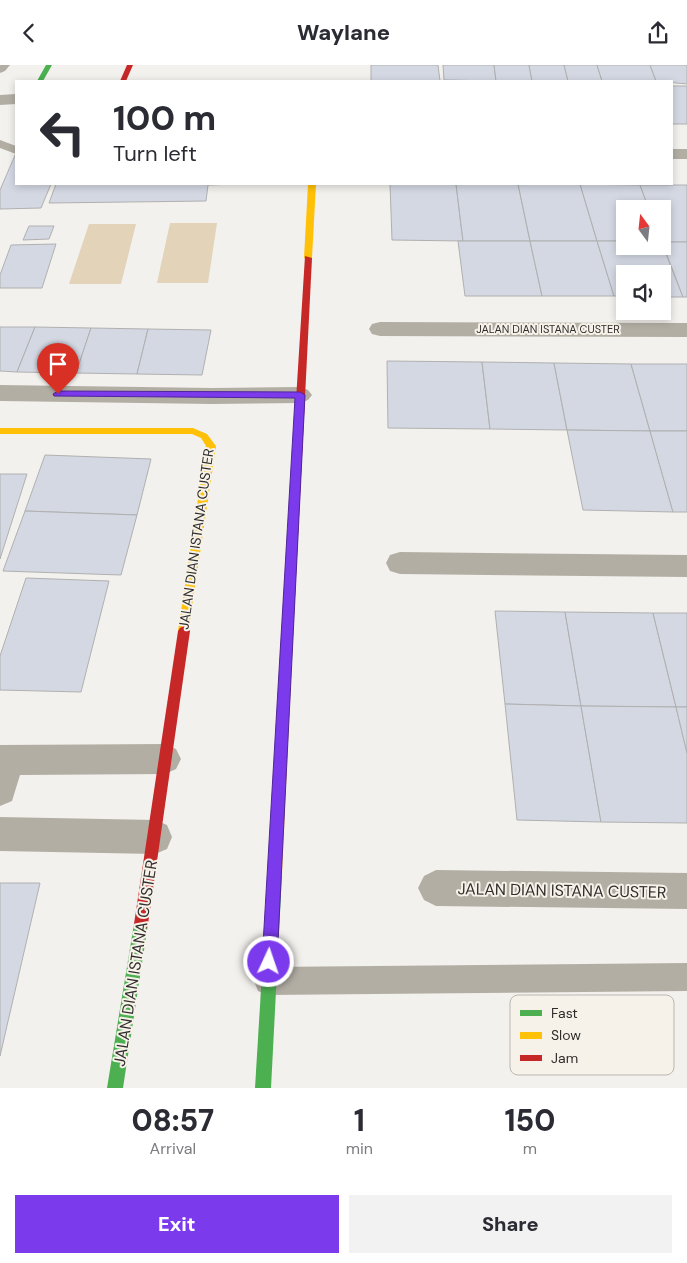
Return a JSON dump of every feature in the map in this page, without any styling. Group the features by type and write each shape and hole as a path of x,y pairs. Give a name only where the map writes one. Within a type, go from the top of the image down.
{"street":[{"path":"40,80 48,65"},
{"path":"123,80 130,65"},
{"path":"0,99 15,99"},
{"path":"673,154 687,154"},
{"path":"263,1088 312,185"},
{"name":"JALAN DIAN ISTANA CUSTER","path":"380,329 687,330"},
{"path":"0,393 212,396 300,395"},
{"name":"JALAN DIAN ISTANA CUSTER","path":"0,431 193,431 207,438 211,446 155,837 115,1088"},
{"path":"400,563 687,566"},
{"path":"0,790 4,759 166,759"},
{"path":"0,834 155,837"},
{"name":"JALAN DIAN ISTANA CUSTER","path":"436,888 687,891"}],"lane":[{"path":"0,144 15,150"},
{"path":"268,981 687,977"}],"shaded area":[{"path":"170,223 217,223 208,283 157,283"},
{"path":"89,224 136,224 121,284 69,284"}],"building":[{"path":"371,65 438,65 440,80 371,80"},
{"path":"443,65 494,65 496,80 444,80"},
{"path":"494,65 529,65 532,80 496,80"},
{"path":"529,65 564,65 568,80 532,80"},
{"path":"564,65 597,65 602,80 568,80"},
{"path":"597,65 650,65 656,80 602,80"},
{"path":"650,65 687,65 687,84 673,83 673,80 656,80"},
{"path":"673,86 687,86 687,124 673,124"},
{"path":"15,155 15,185 51,185 41,208 0,209 0,190"},
{"path":"56,185 208,185 206,201 49,203"},
{"path":"390,185 456,185 463,241 392,240"},
{"path":"456,185 518,185 530,241 463,241"},
{"path":"518,185 580,185 597,241 530,241"},
{"path":"580,185 640,185 646,200 616,200 616,241 597,241"},
{"path":"640,185 687,185 687,242 671,242 671,200 646,200"},
{"path":"29,226 54,226 49,239 23,240"},
{"path":"458,241 530,241 542,296 465,296"},
{"path":"530,241 597,241 614,296 542,296"},
{"path":"597,241 616,241 616,255 666,255 670,265 616,265 616,296 614,296"},
{"path":"671,242 687,242 687,297 683,297 667,255 671,255"},
{"path":"56,244 42,288 0,288 0,275 11,245"},
{"path":"671,267 683,297 671,297"},
{"path":"0,327 35,327 17,372 0,371"},
{"path":"35,327 91,328 76,373 17,372"},
{"path":"91,328 148,329 137,374 76,373"},
{"path":"148,329 211,330 202,375 137,374"},
{"path":"387,361 482,362 490,429 388,428"},
{"path":"482,362 554,363 567,430 490,429"},
{"path":"554,363 631,364 650,431 567,430"},
{"path":"631,364 687,364 687,431 650,431"},
{"path":"567,430 650,431 673,512 583,510"},
{"path":"650,431 687,431 687,512 673,512"},
{"path":"45,455 151,459 137,515 25,511"},
{"path":"0,474 27,474 0,559"},
{"path":"25,511 137,515 121,575 3,571"},
{"path":"26,578 109,581 81,692 0,690 0,656"},
{"path":"495,611 565,612 581,706 505,704"},
{"path":"565,612 653,613 676,707 581,706"},
{"path":"653,613 687,613 687,707 676,707"},
{"path":"505,704 581,706 601,822 517,820"},
{"path":"581,706 676,707 687,753 687,823 601,822"},
{"path":"676,707 687,707 687,753"},
{"path":"0,883 40,883 0,1056"}],"traffic: fast":[{"path":"41,80 49,65"},
{"path":"263,1088 275,874"},
{"path":"115,1088 141,924"}],"traffic: slow":[{"path":"308,258 312,185"},
{"path":"0,431 193,431 204,436 211,446 184,631"},
{"path":"275,874 286,656"}],"traffic: jam":[{"path":"123,80 130,65"},
{"path":"286,656 308,258"},
{"path":"141,924 184,631"}],"route":[{"path":"58,394 300,395 269,962"}]}
